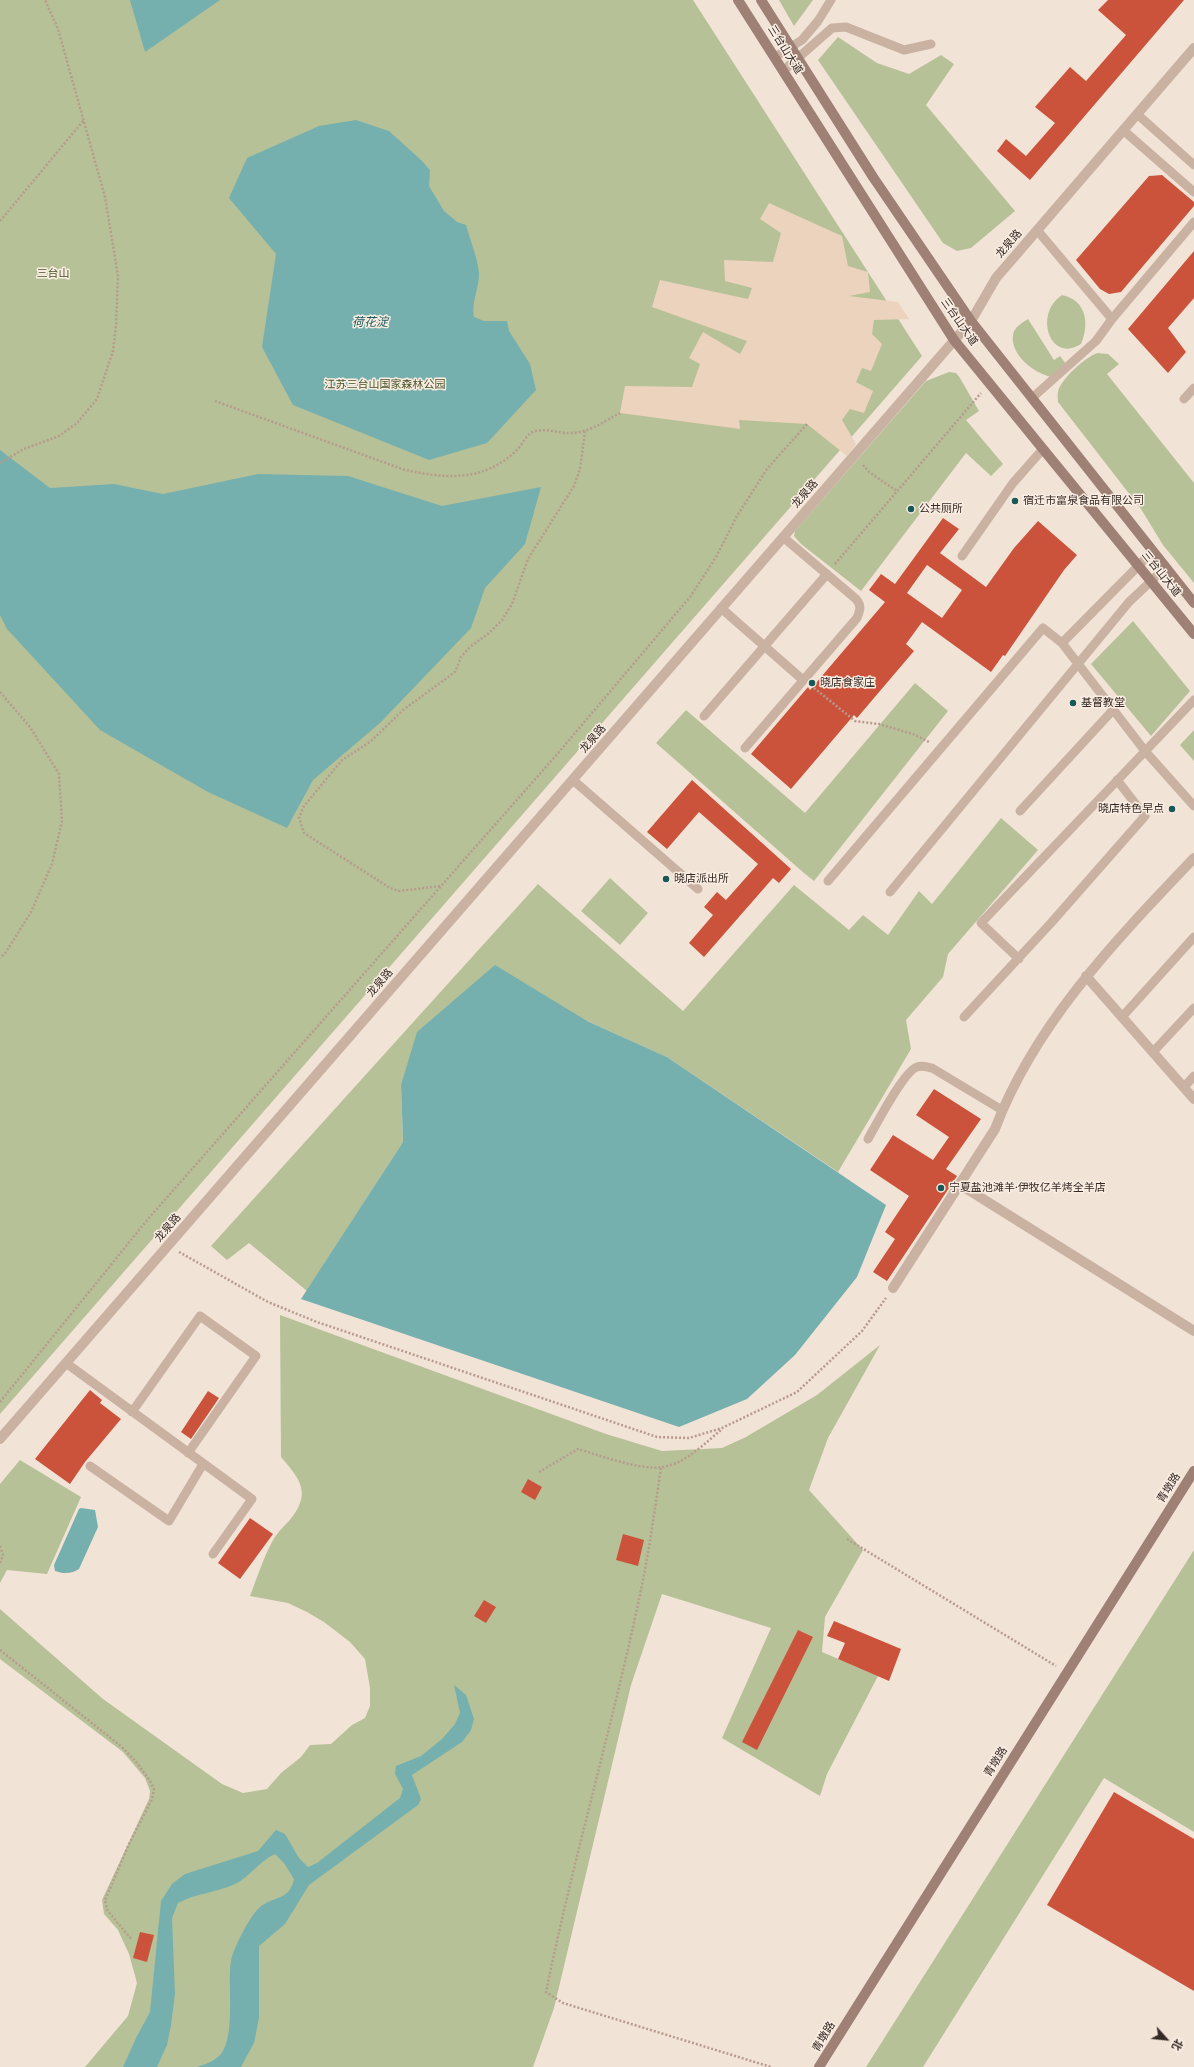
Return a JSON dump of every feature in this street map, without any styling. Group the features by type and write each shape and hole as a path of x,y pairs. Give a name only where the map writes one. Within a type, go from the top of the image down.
{"main road":[{"name":"三台山大道","path":"738,0 954,340 1194,634"},
{"name":"三台山大道","path":"761,0 873,177 971,321 1194,603"},
{"name":"青墩路","path":"819,2067 1194,1471"}],"street":[{"name":"龙泉路","path":"0,1439 971,321 996,278 1194,48"},
{"path":"893,1288 995,1129 1002,1110 1045,1033 1086,976 1194,858"},
{"path":"1086,976 1194,1099"},
{"path":"959,1184 1194,1331"}],"lane":[{"path":"775,57 802,40 814,26 831,0"},
{"path":"783,70 832,28 846,27 904,50 931,44"},
{"path":"1137,114 1194,165"},
{"path":"1123,130 1194,192"},
{"path":"1032,398 1096,341 1112,319 1194,222"},
{"path":"1037,230 1112,319"},
{"path":"1184,399 1194,388"},
{"path":"962,556 1013,483 1043,448"},
{"path":"745,748 856,618 860,611 860,604 856,599 783,537"},
{"path":"1062,643 1153,551"},
{"path":"890,892 1129,602 1166,567"},
{"path":"704,716 827,574"},
{"path":"721,608 803,680"},
{"path":"828,881 1043,628 1062,643 1145,751 1194,806"},
{"path":"1019,959 981,923 1194,700"},
{"path":"1020,811 1113,710"},
{"path":"573,780 698,889"},
{"path":"964,1017 1019,959 1145,816 1117,780"},
{"path":"1122,1017 1194,937"},
{"path":"1153,1052 1194,1008"},
{"path":"868,1139 902,1082 916,1067 924,1066 932,1068 1002,1110"},
{"path":"1184,1087 1194,1076"},
{"path":"132,1412 200,1316 256,1356 188,1453"},
{"path":"66,1363 252,1499 213,1554"},
{"path":"90,1466 169,1521 203,1464"}],"path":[{"path":"0,463 24,449 59,436 77,423 97,399 112,351 118,276 105,197 58,29 45,0"},
{"path":"0,221 84,120"},
{"path":"827,574 990,383"},
{"path":"216,401 386,464 428,476 452,477 485,472 507,459 534,431 571,433 585,431 620,413"},
{"path":"0,1402 148,1219 559,752 690,597 716,557 737,516 767,469 807,424"},
{"path":"441,886 399,891 390,888 304,832 299,818 304,806 342,760 370,742 404,710 455,672 461,658 471,646 488,634 502,620 512,604 528,559 574,486 580,469 585,431"},
{"path":"854,455 869,472 897,492"},
{"path":"803,680 855,721 879,724 913,734 926,740 939,750"},
{"path":"0,692 30,727 59,774 62,821 52,864 31,912 6,952 0,958"},
{"path":"168,1246 268,1302 311,1319 657,1437 689,1438 722,1428 797,1392 862,1331 893,1288"},
{"path":"539,1472 578,1449 643,1466 661,1468 676,1464 698,1449 722,1428"},
{"path":"661,1468 642,1584 600,1768 563,1913 546,1992 563,2003 771,2067"},
{"path":"847,1539 1066,1673"},
{"path":"0,1546 3,1555 0,1563"},
{"path":"0,1650 122,1747 137,1763 154,1789 152,1799 129,1844 105,1900 107,1910 132,1940"}],"green space":[{"name":"江苏三台山国家森林公园","path":"0,0 693,0 922,356 0,1414"},
{"path":"779,0 813,0 794,26"},
{"path":"838,37 877,63 909,74 941,55 954,64 926,105 1015,211 971,248 957,251 943,243 818,60"},
{"path":"1062,295 1076,302 1081,307 1084,314 1085,328 1081,344 1070,348 1061,347 1054,342 1049,334 1047,324 1048,313 1053,303"},
{"path":"1028,319 1054,360 1060,356 1066,364 1051,377 1037,372 1024,362 1015,349 1013,342 1014,332"},
{"path":"1098,353 1108,354 1119,364 1107,374 1194,483 1194,583 1163,545 1141,509 1058,402 1058,393 1063,381 1081,363"},
{"path":"949,372 956,373 960,378 979,411 966,420 1003,464 991,476 966,453 861,591 801,544 794,536 795,531 926,381"},
{"path":"1133,621 1190,691 1151,736 1091,664"},
{"path":"915,683 948,711 814,881 656,743 686,710 805,813"},
{"path":"1194,730 1194,761 1180,745"},
{"path":"1001,818 1038,850 948,954 943,977 906,1020 911,1049 838,1172 667,1057 587,1021 401,1085 403,1142 307,1291 249,1243 227,1260 211,1246 538,884 683,1011 794,885 849,930 863,915 888,935 919,891 932,904"},
{"path":"610,878 648,913 620,945 581,911"},
{"path":"280,1315 606,1434 662,1451 722,1448 746,1437 817,1395 880,1345 828,1438 809,1490 863,1550 825,1617 822,1652 878,1676 827,1774 820,1796 722,1738 771,1628 662,1594 631,1685 554,2008 533,2067 85,2067 128,2016 137,1983 129,1954 118,1930 104,1914 102,1900 149,1799 150,1791 145,1778 123,1752 0,1659 0,1609 103,1699 222,1784 243,1793 267,1789 281,1773 301,1757 310,1745 331,1744 352,1725 365,1718 370,1706 370,1688 365,1659 350,1642 324,1622 288,1603 250,1596 272,1542 296,1511 302,1495 298,1480 281,1457"},
{"path":"20,1460 81,1497 47,1574 7,1570 0,1583 0,1484"},
{"path":"1194,1550 1194,1832 1104,1778 923,2067 866,2067"}],"shaded area":[{"path":"769,203 842,236 848,266 868,272 870,292 849,296 898,302 909,319 874,320 872,334 882,344 871,371 862,368 856,382 873,391 864,413 850,409 842,420 856,444 847,456 807,424 739,420 740,429 620,413 625,386 692,387 700,364 689,358 703,332 740,354 747,341 652,307 660,280 748,299 752,288 725,281 724,260 773,262 781,233 760,219"}],"water":[{"path":"130,0 220,0 145,52"},
{"name":"荷花淀","path":"356,120 389,131 430,170 429,186 444,211 457,222 466,225 474,249 479,274 474,301 474,317 484,321 507,321 509,331 530,364 536,390 487,443 429,460 293,405 262,347 276,254 229,198 247,158 319,126"},
{"path":"0,450 50,488 114,484 163,494 258,474 348,476 442,506 541,487 525,544 485,588 471,628 380,723 313,780 287,828 208,792 100,730 7,629 0,615"},
{"path":"495,965 587,1021 667,1057 886,1205 857,1277 795,1355 747,1399 679,1427 301,1299 403,1142 401,1085 417,1032"},
{"path":"79,1509 95,1510 98,1527 79,1569 67,1573 55,1571 54,1565"},
{"path":"454,1685 466,1695 474,1719 471,1730 462,1742 412,1775 421,1799 418,1805 309,1885 285,1924 259,1946 259,2018 254,2043 241,2067 197,2067 216,2059 226,2045 230,2022 231,1961 242,1933 259,1908 264,1904 284,1895 292,1886 294,1879 284,1863 275,1854 235,1884 192,1897 178,1903 172,1918 175,1994 167,2045 157,2067 123,2067 150,2012 161,1901 172,1884 185,1874 258,1851 276,1830 285,1834 299,1858 308,1867 317,1863 400,1798 403,1789 395,1774 396,1766 421,1756 442,1739 455,1724 460,1713"}],"building":[{"path":"1108,0 1184,0 1030,180 997,151 1006,139 1026,156 1055,123 1035,107 1070,67 1086,81 1126,35 1098,10"},
{"path":"1162,175 1194,202 1194,206 1121,292 1109,294 1100,289 1076,260 1149,176"},
{"path":"1194,251 1194,298 1168,328 1186,352 1168,373 1128,329"},
{"path":"943,518 959,529 940,553 986,587 1014,548 1038,521 1077,555 1064,570 1005,656 1003,655 991,672 922,622 906,644 914,651 857,718 854,715 791,789 751,754 808,687 810,690 885,602 869,590 881,574 895,584","holes":["927,565 962,590 942,618 907,593"]},
{"path":"692,780 791,869 779,883 773,878 704,957 689,943 713,915 704,907 717,892 726,900 758,864 699,812 667,849 647,832"},
{"path":"934,1089 981,1119 946,1169 957,1176 887,1281 873,1272 895,1239 885,1232 909,1196 870,1170 893,1135 933,1160 949,1137 916,1115"},
{"path":"90,1390 102,1400 100,1403 121,1419 85,1462 70,1484 35,1459"},
{"path":"208,1391 219,1398 191,1439 181,1432"},
{"path":"528,1479 542,1487 535,1500 521,1492"},
{"path":"250,1518 273,1534 240,1579 218,1563"},
{"path":"623,1534 644,1540 638,1566 616,1560"},
{"path":"484,1600 496,1607 486,1623 474,1616"},
{"path":"834,1621 901,1649 889,1681 838,1659 845,1643 827,1636"},
{"path":"798,1630 813,1637 757,1750 742,1742"},
{"path":"1114,1792 1194,1839 1194,1991 1047,1905"},
{"path":"140,1932 154,1935 147,1962 133,1958"}],"place":[{"name":"宿迁市富泉食品有限公司","path":"1015,501"},
{"name":"公共厕所","path":"911,509"},
{"name":"晓店食家庄","path":"812,683"},
{"name":"基督教堂","path":"1073,703"},
{"name":"晓店特色早点","path":"1172,809"},
{"name":"晓店派出所","path":"666,879"},
{"name":"宁夏盐池滩羊·伊牧亿羊烤全羊店","path":"941,1188"}],"park label":[{"name":"三台山","path":"53,274"}]}
